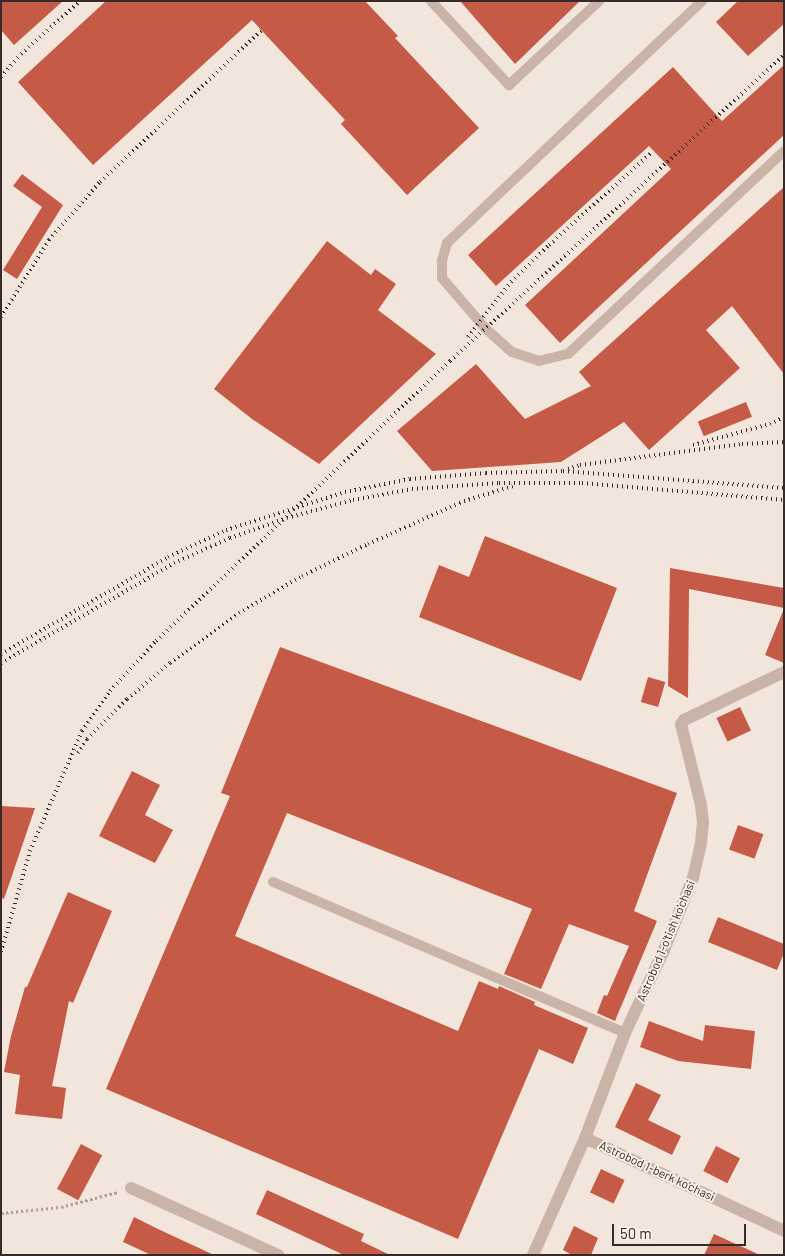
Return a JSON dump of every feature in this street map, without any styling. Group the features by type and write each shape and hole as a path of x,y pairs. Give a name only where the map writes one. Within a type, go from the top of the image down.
{"street":[{"name":"Astrobod 1-o'tish ko'chasi","path":"533,1255 585,1138 625,1033 664,950 690,887 702,842 701,805 681,724 684,720 784,672"},
{"name":"Astrobod 1-berk ko'chasi","path":"585,1138 784,1230"},
{"path":"131,1188 278,1255"}],"lane":[{"path":"431,1 509,84 599,1"},
{"path":"702,1 447,244 442,262 442,278 485,328 512,352 539,361 568,354 784,152"},
{"path":"273,882 625,1033"}],"path":[{"path":"1,1213 61,1207 131,1188"}],"building":[{"path":"1,1 63,1 14,45 1,30"},
{"path":"106,1 365,1 398,36 395,38 479,128 407,195 341,124 345,120 252,20 93,165 18,82"},
{"path":"460,1 580,1 515,64"},
{"path":"738,1 784,1 784,24 748,56 716,22"},
{"path":"784,65 784,135 560,343 525,305 671,169 649,146 496,286 468,255 673,67 722,121"},
{"path":"22,174 63,205 17,279 3,270 42,207 13,186"},
{"path":"784,187 784,374 732,306 706,330 740,368 649,450 624,422 561,462 432,471 397,431 476,364 525,419 591,386 579,372"},
{"path":"327,241 371,275 375,269 396,284 378,310 436,354 319,464 252,419 214,389"},
{"path":"746,402 752,417 704,436 698,421"},
{"path":"485,536 617,588 581,681 419,617 439,565 469,577"},
{"path":"670,568 784,588 784,608 689,589 688,698 668,686"},
{"path":"784,611 784,663 765,655"},
{"path":"280,647 677,793 634,911 657,921 615,1021 597,1013 604,995 607,996 629,946 569,924 541,989 504,974 532,909 287,813 235,936 458,1031 479,981 498,989 499,986 535,1002 534,1005 588,1028 573,1064 539,1049 458,1239 106,1089 230,796 221,793"},
{"path":"648,677 665,682 658,707 641,702"},
{"path":"740,707 751,731 727,742 716,718"},
{"path":"132,771 160,785 145,815 173,830 155,863 99,836"},
{"path":"1,806 35,808 4,899 1,898"},
{"path":"738,825 763,834 754,859 729,849"},
{"path":"68,892 112,911 73,1003 69,1001 52,1086 66,1088 62,1119 15,1114 20,1075 4,1072 11,1036 25,987 27,987"},
{"path":"718,917 784,944 784,953 777,970 708,942"},
{"path":"649,1021 703,1041 705,1025 755,1031 751,1069 678,1061 640,1047"},
{"path":"636,1083 661,1095 648,1120 681,1136 672,1155 615,1127"},
{"path":"81,1144 102,1155 78,1200 57,1189"},
{"path":"716,1146 740,1158 727,1183 703,1171"},
{"path":"601,1169 625,1180 614,1204 590,1193"},
{"path":"267,1190 364,1234 361,1241 390,1255 344,1255 256,1214"},
{"path":"134,1217 214,1255 151,1255 123,1242"},
{"path":"574,1226 598,1238 591,1255 572,1255 563,1250"},
{"path":"714,1234 760,1255 704,1255"}],"railway":[{"path":"1,77 21,54 80,1"},
{"path":"1,317 49,240 100,182 261,31"},
{"path":"1,952 30,851 82,731 110,691 156,641 450,361 784,55"},
{"path":"468,337 511,282 651,153"},
{"path":"693,445 770,424 784,417"},
{"path":"568,469 580,465 742,444 784,442"},
{"path":"1,654 168,557 226,530 345,492 410,479 486,473 563,471 784,488"},
{"path":"1,663 174,563 230,538 287,518 353,500 412,489 499,483 582,483 784,500"},
{"path":"78,753 87,739 127,699 170,663 239,613 302,576 368,544 464,501 513,486"}]}
